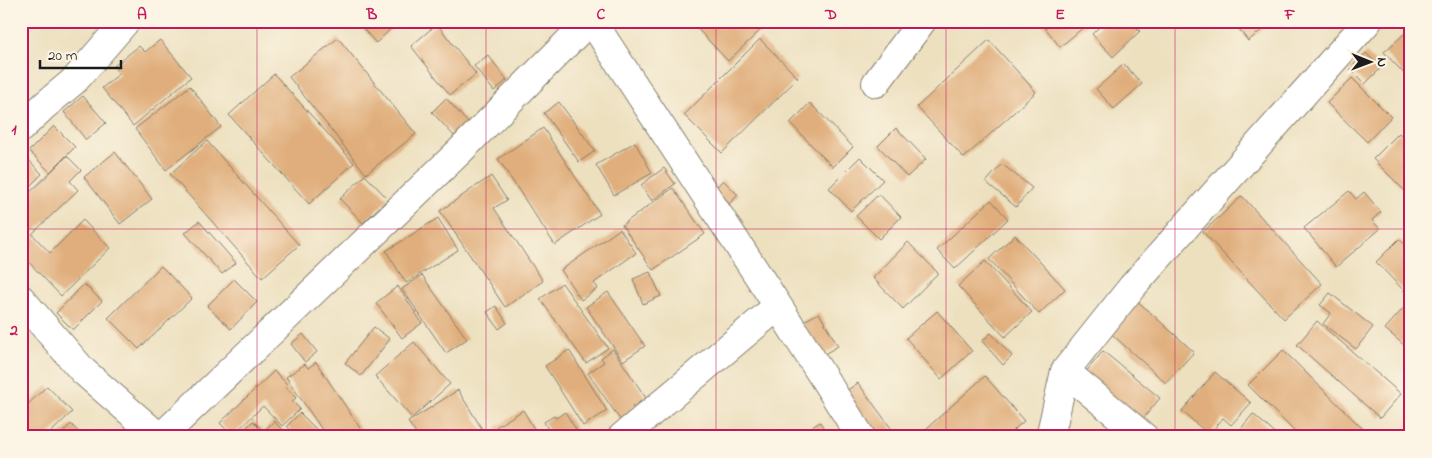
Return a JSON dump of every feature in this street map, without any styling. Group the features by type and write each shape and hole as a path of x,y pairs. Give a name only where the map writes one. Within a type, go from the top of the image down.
{"street":[{"path":"21,128 76,80 126,21"},
{"path":"21,299 83,371 160,437 459,152 590,21 778,306 861,437"},
{"path":"876,83 922,21"},
{"path":"1050,437 1065,371 1132,287 1368,21"},
{"path":"622,437 778,306"},
{"path":"1065,371 1144,437"}],"building":[{"path":"356,21 399,21 376,43"},
{"path":"698,21 767,21 768,23 728,61 694,25"},
{"path":"1040,21 1091,21 1060,47"},
{"path":"1105,21 1130,21 1140,31 1113,57 1092,34"},
{"path":"1233,21 1273,21 1248,41"},
{"path":"437,24 476,74 450,95 411,46"},
{"path":"1404,34 1411,41 1411,78 1409,79 1384,52"},
{"path":"338,38 416,134 366,174 289,77"},
{"path":"760,39 798,78 722,153 684,115"},
{"path":"160,40 191,77 133,126 102,88 119,74 114,66 139,46 145,52"},
{"path":"989,40 1036,92 964,158 917,107"},
{"path":"1366,53 1381,68 1365,84 1350,69"},
{"path":"488,55 507,80 494,91 474,66"},
{"path":"1124,64 1142,84 1114,109 1096,89"},
{"path":"274,74 354,163 309,204 229,115"},
{"path":"1352,78 1391,117 1367,142 1327,103"},
{"path":"190,86 221,127 166,170 135,129"},
{"path":"83,96 106,123 86,140 64,112"},
{"path":"446,98 468,123 454,136 432,112"},
{"path":"559,102 595,151 579,162 544,113"},
{"path":"810,103 853,147 833,167 790,123"},
{"path":"54,126 75,147 50,172 29,151"},
{"path":"543,128 600,214 555,245 498,159"},
{"path":"896,128 926,159 907,177 878,146"},
{"path":"1399,133 1411,145 1411,193 1409,195 1373,159"},
{"path":"207,141 299,245 262,278 170,174"},
{"path":"635,142 652,173 614,195 596,165"},
{"path":"115,152 152,199 120,224 84,177"},
{"path":"24,155 42,174 21,195 21,173 24,170 21,167 21,158"},
{"path":"67,156 81,170 70,181 78,190 32,234 50,253 83,220 110,248 61,296 21,254 21,201"},
{"path":"860,157 883,180 851,211 829,188"},
{"path":"1002,164 1032,188 1016,207 986,182"},
{"path":"664,168 675,184 652,201 641,185"},
{"path":"365,175 388,199 363,223 340,199"},
{"path":"491,176 507,200 494,208 543,281 505,307 440,211"},
{"path":"723,180 738,195 723,210 709,195"},
{"path":"673,188 705,234 653,270 622,225"},
{"path":"1349,191 1356,199 1364,192 1381,212 1372,220 1380,229 1336,267 1304,228"},
{"path":"879,194 901,217 879,239 856,216"},
{"path":"1242,196 1322,284 1284,319 1203,232"},
{"path":"991,200 1008,219 955,269 937,250"},
{"path":"438,218 458,250 406,283 386,251"},
{"path":"199,221 236,263 222,274 185,233"},
{"path":"620,229 636,253 594,283 598,288 581,300 561,270"},
{"path":"1015,235 1065,289 1039,314 989,259"},
{"path":"1399,239 1411,250 1411,298 1376,262"},
{"path":"908,242 938,273 903,309 873,278"},
{"path":"985,261 1032,312 1005,337 958,286"},
{"path":"161,266 192,298 139,349 108,318"},
{"path":"650,272 661,296 643,304 633,279"},
{"path":"422,275 467,339 446,353 402,289"},
{"path":"234,279 257,302 231,329 207,306"},
{"path":"562,283 608,348 586,363 540,299"},
{"path":"84,284 102,301 73,330 56,313"},
{"path":"398,286 422,323 402,338 376,303"},
{"path":"608,292 645,346 623,361 586,307"},
{"path":"1330,293 1373,327 1356,349 1323,324 1331,313 1320,305"},
{"path":"1134,298 1194,352 1166,383 1106,329"},
{"path":"1408,303 1411,306 1411,351 1385,329"},
{"path":"496,306 507,323 499,329 487,312"},
{"path":"937,311 972,351 941,379 906,338"},
{"path":"819,313 838,346 821,356 802,322"},
{"path":"1317,321 1401,394 1380,418 1297,345"},
{"path":"374,327 390,339 361,376 345,363"},
{"path":"991,333 1012,356 1003,365 982,341"},
{"path":"303,334 317,352 305,362 291,344"},
{"path":"414,342 450,384 412,418 375,376"},
{"path":"613,349 646,398 632,407 637,414 623,424 588,373 604,362 601,358"},
{"path":"569,350 607,411 583,426 545,366"},
{"path":"1283,350 1365,431 1359,437 1300,437 1248,385"},
{"path":"1103,351 1160,398 1138,425 1081,378"},
{"path":"316,362 366,437 327,437 286,377 305,364 308,368"},
{"path":"274,371 287,384 285,386 296,398 292,401 300,409 282,426 263,406 232,436 220,423"},
{"path":"1215,372 1251,403 1231,425 1223,418 1209,435 1182,411"},
{"path":"985,376 1024,421 1006,437 917,437"},
{"path":"858,383 896,435 893,437 874,437 843,393"},
{"path":"47,386 72,412 46,437 21,437 21,411"},
{"path":"458,390 487,437 418,437 408,422"},
{"path":"523,410 539,437 502,437 496,427"},
{"path":"565,412 577,431 569,437 552,437 544,422 554,416 556,418"},
{"path":"300,413 319,432 314,437 297,437 287,426"},
{"path":"1253,414 1279,437 1234,437"},
{"path":"253,421 262,430 254,437 237,437"},
{"path":"274,421 289,437 258,437"},
{"path":"820,422 829,437 796,437"},
{"path":"71,424 83,437 58,437"}]}
